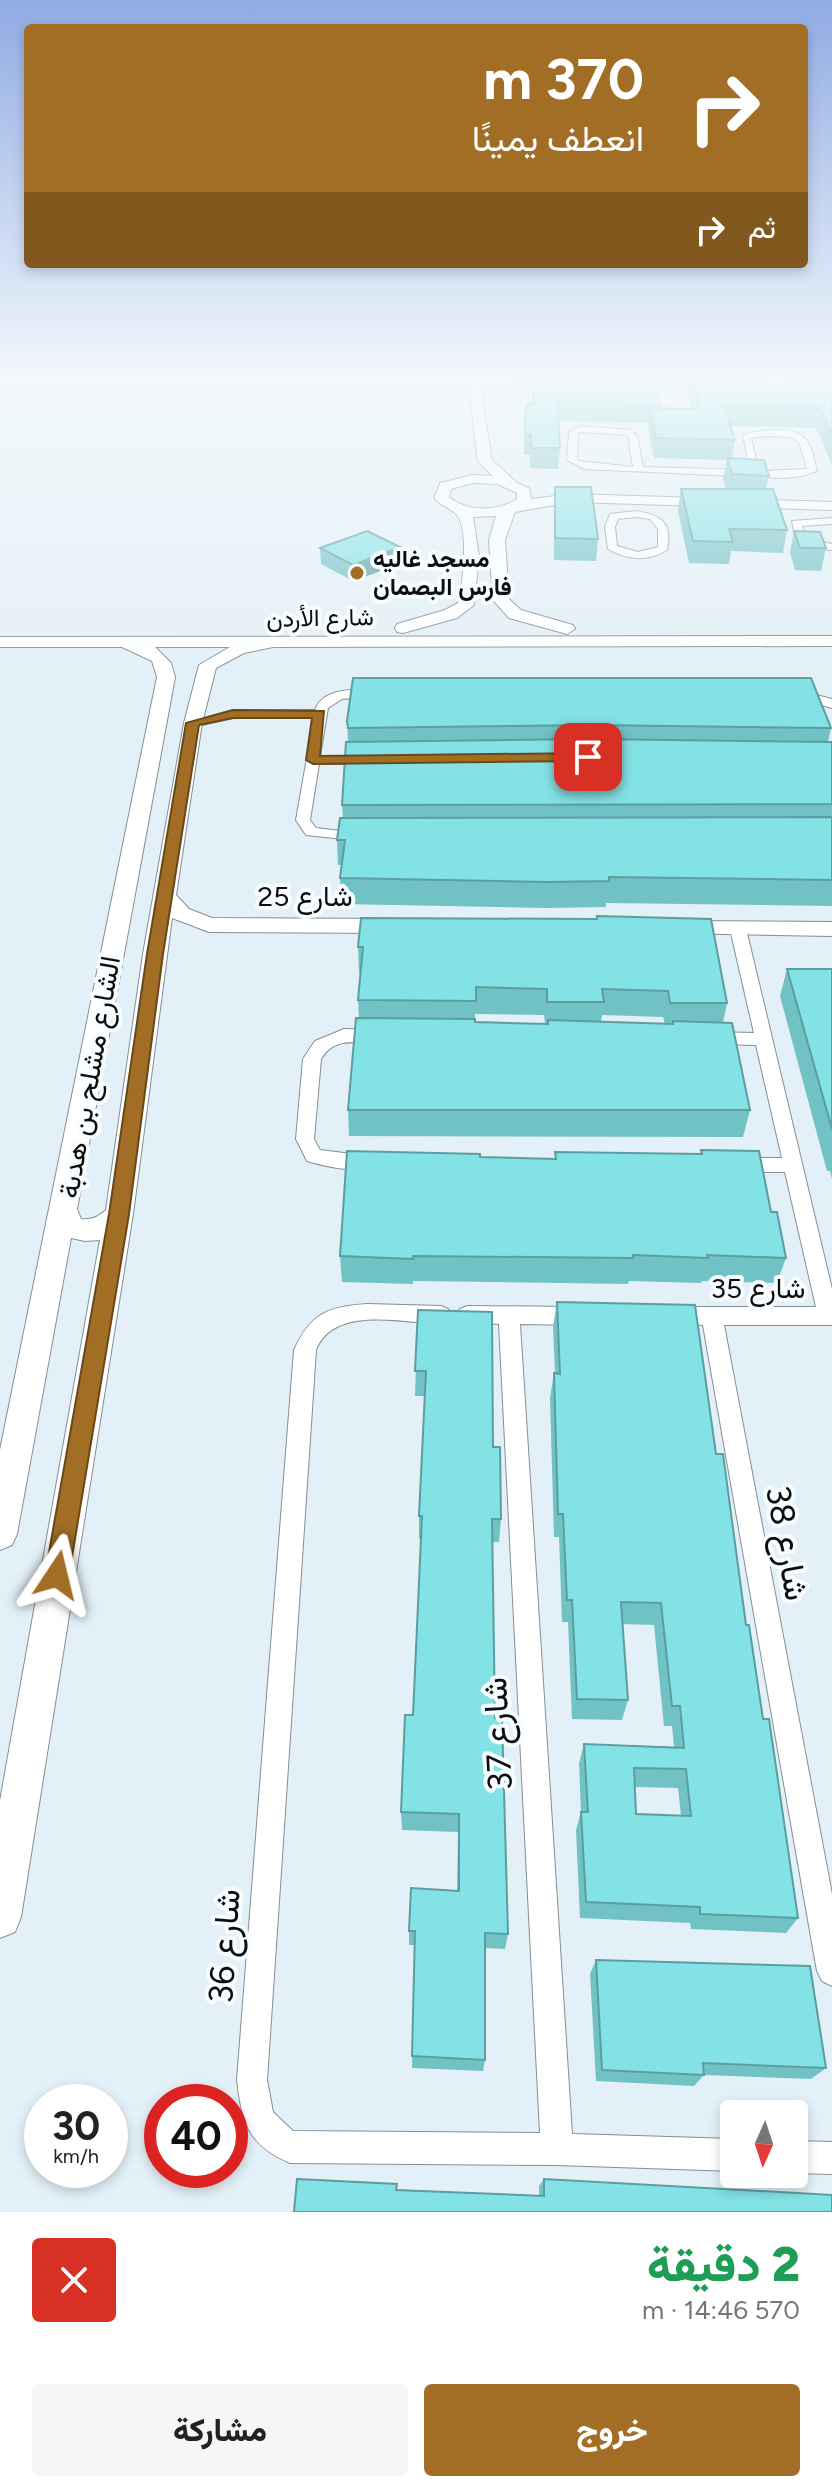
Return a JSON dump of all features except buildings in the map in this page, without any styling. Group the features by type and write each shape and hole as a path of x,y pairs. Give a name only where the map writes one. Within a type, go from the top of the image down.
{"street":[{"path":"403,628 451,614 466,605 468,516 441,498 442,489 458,481"},
{"path":"450,484 463,481"},
{"path":"488,481 635,507 653,517 663,529 663,548 657,553 637,556 620,553 612,547 610,527 614,516 635,507 717,481"},
{"path":"509,481 525,496 502,516 497,531 501,600 515,614 567,629"},
{"path":"682,481 832,506"},
{"path":"461,510 486,512 572,498"},
{"path":"832,521 796,523 801,541 812,546 832,547"},
{"name":"شارع الأردن","path":"0,629 832,630"},
{"name":"شارع الأردن","path":"0,642 832,641"},
{"path":"127,643 160,658 166,664 166,677"},
{"path":"166,677 185,668 201,672 203,676 208,665 227,654 268,643"},
{"name":"الشارع مشلح بن هدبة","path":"0,1917 119,1214 155,954 203,676"},
{"name":"الشارع مشلح بن هدبة","path":"0,1534 65,1213 95,1037 166,677"},
{"path":"374,837 343,837 311,832 303,820 322,706 339,695 395,693"},
{"path":"790,694 806,694 832,704"},
{"path":"193,723 233,714 319,714"},
{"path":"313,760 389,760"},
{"name":"شارع 25","path":"165,897 181,914 209,925 411,926"},
{"name":"شارع 25","path":"155,954 179,937 209,925"},
{"path":"661,928 832,929"},
{"path":"738,929 830,1316"},
{"path":"390,1162 344,1161 314,1156 305,1139 312,1059 321,1045 344,1035 391,1036"},
{"path":"700,1038 762,1039"},
{"path":"715,1164 792,1165"},
{"path":"65,1213 70,1227 87,1232 107,1227 119,1214"},
{"name":"شارع 36","path":"509,1315 348,1315 326,1320 311,1334 305,1350 253,2064 256,2112 268,2136 290,2147 557,2149 720,2155"},
{"path":"509,1315 603,1316"},
{"name":"شارع 37","path":"509,1315 557,2149"},
{"name":"شارع 35","path":"649,1316 830,1316"},
{"name":"شارع 38","path":"712,1316 832,1971"},
{"path":"808,2157 832,2158"}],"place":[{"name":"مسجد غاليه فارس البصمان","path":"357,573"}],"route":[{"path":"57,1575 119,1214 155,954 193,723 233,714 319,714 313,760 588,757"}]}
